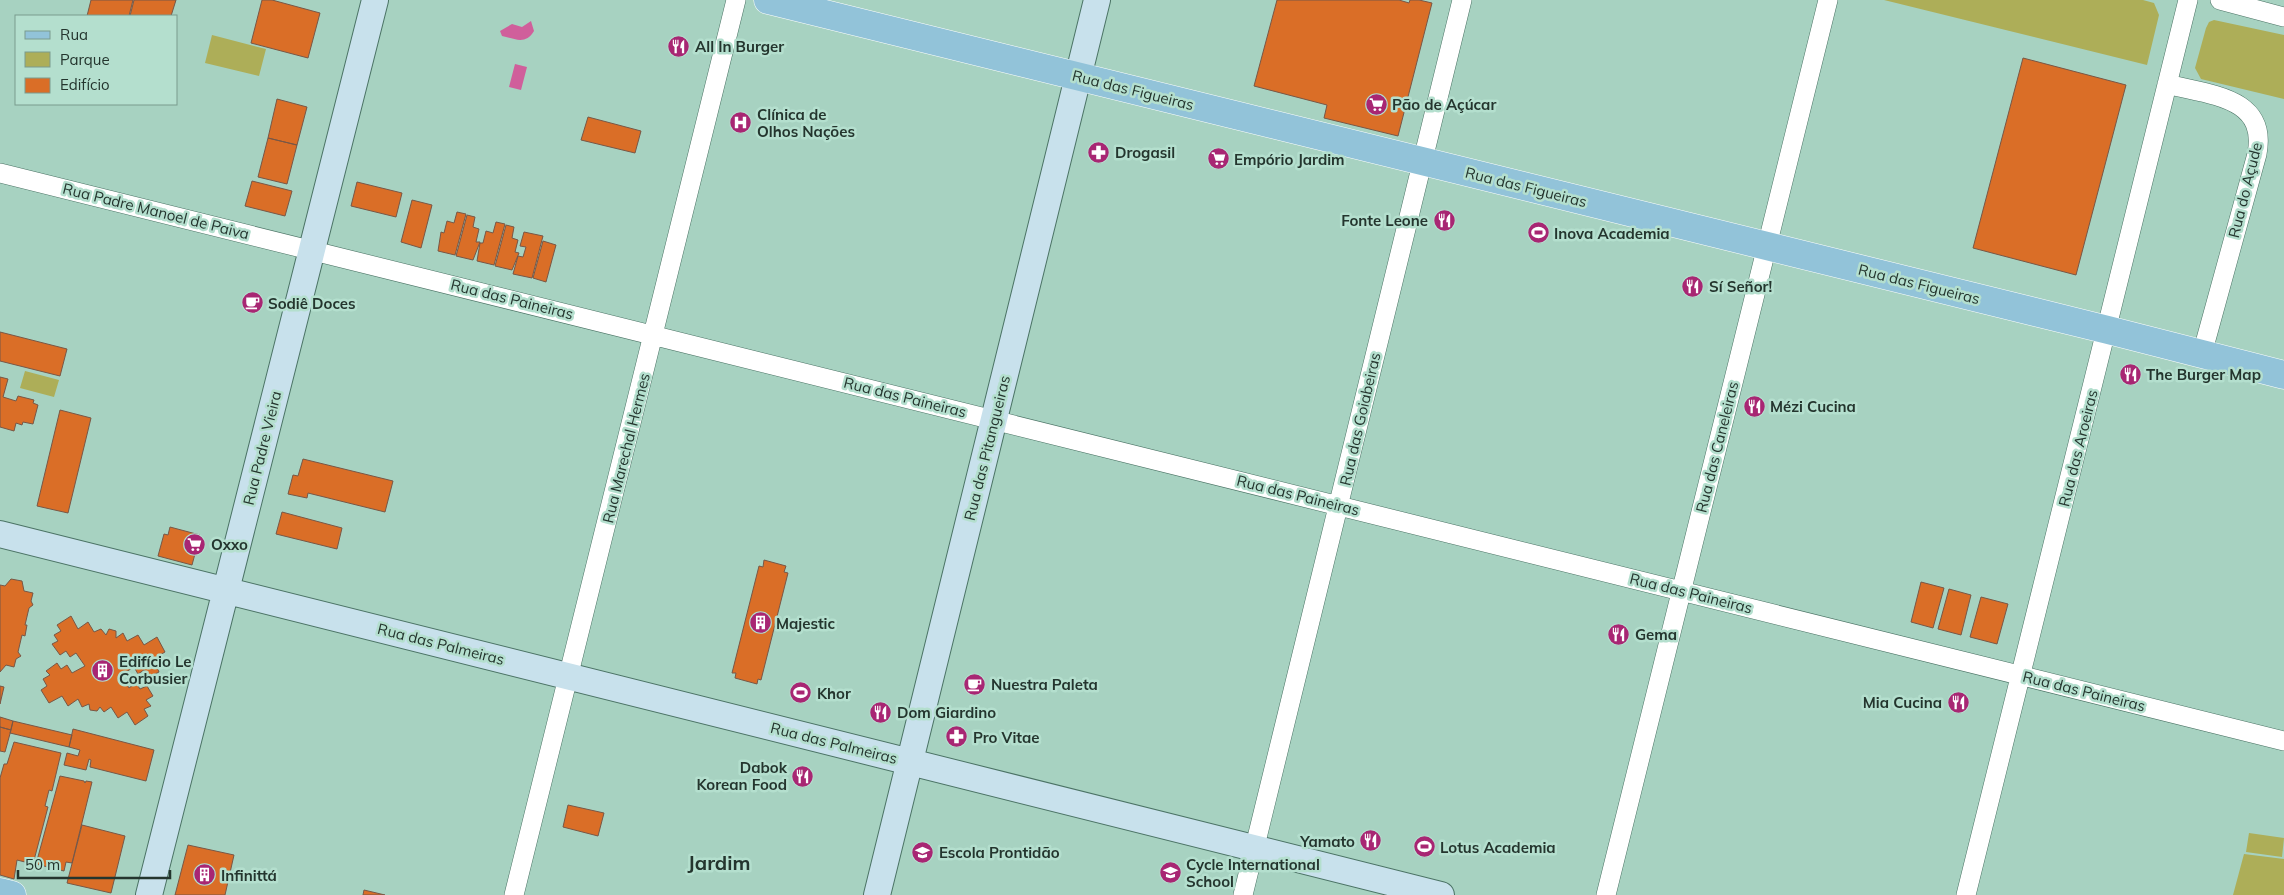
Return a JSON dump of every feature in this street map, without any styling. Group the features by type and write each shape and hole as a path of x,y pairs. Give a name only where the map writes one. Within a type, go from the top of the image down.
{"main road":[{"name":"Rua das Figueiras","path":"768,0 2284,375"},
{"path":"0,892 12,895"}],"street":[{"name":"Rua Padre Vieira","path":"149,895 375,0"},
{"name":"Rua Marechal Hermes","path":"514,895 736,0"},
{"name":"Rua das Pitangueiras","path":"877,895 1098,0"},
{"name":"Rua das Goiabeiras","path":"1242,895 1340,506 1462,0"},
{"name":"Rua das Caneleiras","path":"1606,895 1828,0"},
{"name":"Rua das Aroeiras","path":"1966,895 2108,330 2188,0"},
{"path":"2220,0 2284,17"},
{"name":"Rua do Açude","path":"2167,84 2233,101 2251,114 2259,132 2257,154 2202,354"},
{"name":"Rua Padre Manoel de Paiva","path":"0,173 312,250"},
{"name":"Rua das Paineiras","path":"312,250 2284,740"},
{"name":"Rua das Palmeiras","path":"0,534 1442,895"}],"green space":[{"path":"1884,0 2143,0 2154,3 2159,15 2147,65"},
{"path":"2214,20 2284,35 2284,99 2201,79 2195,68 2206,28 2209,22"},
{"path":"212,35 266,49 259,76 205,63"},
{"path":"25,371 59,380 54,397 20,388"},
{"path":"2249,833 2284,838 2282,857 2246,852"},
{"path":"2244,854 2284,859 2284,895 2233,895"}],"shaded area":[{"path":"531,21 534,31 524,40 502,36 500,31 512,24 522,27"},
{"path":"515,64 527,67 521,90 509,87"}],"building":[{"path":"91,0 133,0 129,15 87,15"},
{"path":"134,0 176,0 171,15 130,15"},
{"path":"262,0 272,0 320,13 308,58 251,43"},
{"path":"1277,0 1399,0 1409,3 1410,0 1419,0 1432,3 1398,136 1324,118 1327,105 1254,86"},
{"path":"2023,58 2126,85 2076,275 1973,248"},
{"path":"277,99 307,107 297,145 268,138"},
{"path":"588,117 641,131 635,153 581,140"},
{"path":"268,138 297,145 287,184 258,177"},
{"path":"252,181 292,191 285,216 245,206"},
{"path":"357,182 402,193 396,217 351,206"},
{"path":"412,200 432,205 421,248 401,242"},
{"path":"457,212 466,214 455,255 438,251 441,232 444,233 447,221 454,223"},
{"path":"467,215 475,217 473,227 479,229 476,242 480,242 473,260 456,256"},
{"path":"496,222 505,224 494,265 477,261 480,243 483,243 486,231 493,233"},
{"path":"506,225 514,227 512,238 518,240 515,252 519,253 512,270 495,266"},
{"path":"524,232 543,236 532,278 513,274 518,256 523,257 526,247 520,246"},
{"path":"543,241 556,245 546,282 533,278"},
{"path":"0,332 67,349 60,376 0,361"},
{"path":"0,377 8,379 3,397 16,401 18,396 34,400 33,403 38,405 33,424 23,422 22,425 16,423 14,431 0,427"},
{"path":"60,410 91,418 68,513 37,506"},
{"path":"303,459 393,481 385,512 308,493 307,498 288,494 293,475 298,476"},
{"path":"282,512 342,528 337,549 276,534"},
{"path":"170,527 200,535 192,565 158,556 164,534 168,535"},
{"name":"Majestic","path":"764,560 786,566 784,572 788,573 761,680 758,679 757,684 735,678 736,673 732,673 759,566 763,567"},
{"path":"11,579 22,581 24,591 33,593 31,601 33,605 29,608 25,625 27,625 25,636 22,635 18,652 21,656 16,659 14,667 6,665 0,672 0,585 5,586"},
{"path":"1921,582 1944,588 1933,628 1911,622"},
{"path":"1949,589 1971,595 1961,635 1938,629"},
{"path":"1981,597 2008,604 1997,644 1970,637"},
{"name":"Edifício Le Corbusier","path":"71,616 78,629 88,622 94,632 101,629 106,635 109,629 116,631 116,638 123,633 127,641 138,635 144,645 157,637 165,652 158,656 162,662 156,665 159,672 149,677 144,670 138,674 134,667 121,675 129,688 136,683 140,689 147,686 153,696 146,700 151,706 144,709 148,716 135,725 127,712 118,718 111,707 104,712 100,707 97,711 90,710 89,704 82,707 78,699 68,706 62,696 49,703 41,690 47,686 43,679 50,675 46,671 57,663 61,669 67,665 72,673 85,666 76,653 70,657 66,651 60,655 52,644 58,641 54,635 61,631 57,625"},
{"path":"0,686 4,687 0,704"},
{"path":"0,717 13,721 11,730 0,727"},
{"path":"13,721 72,735 69,747 10,733"},
{"path":"0,727 11,730 5,752 0,751"},
{"path":"73,729 154,750 146,781 90,767 91,760 89,759 86,770 64,765 67,753 78,756 80,750 69,747"},
{"path":"14,742 61,753 52,791 49,790 45,806 48,807 33,864 17,860 14,879 0,875 0,778"},
{"path":"60,776 84,781 85,783 86,781 92,782 72,863 66,862 64,871 36,864"},
{"path":"568,805 604,813 598,836 563,827"},
{"path":"82,825 125,836 111,893 67,883"},
{"name":"Infinittá","path":"188,845 234,855 225,895 175,895"},
{"path":"364,890 385,895 363,895"}],"place":[{"name":"All In Burger","path":"679,46"},
{"name":"Pão de Açúcar","path":"1376,104"},
{"name":"Clínica de Olhos Nações","path":"741,123"},
{"name":"Drogasil","path":"1099,152"},
{"name":"Empório Jardim","path":"1218,159"},
{"name":"Fonte Leone","path":"1444,220"},
{"name":"Inova Academia","path":"1538,233"},
{"name":"Sí Señor!","path":"1693,286"},
{"name":"Sodiê Doces","path":"252,303"},
{"name":"The Burger Map","path":"2130,374"},
{"name":"Mézi Cucina","path":"1754,406"},
{"name":"Oxxo","path":"195,544"},
{"name":"Majestic","path":"760,623"},
{"name":"Gema","path":"1619,634"},
{"name":"Edifício Le Corbusier","path":"103,670"},
{"name":"Nuestra Paleta","path":"975,684"},
{"name":"Khor","path":"801,693"},
{"name":"Mia Cucina","path":"1958,702"},
{"name":"Dom Giardino","path":"881,712"},
{"name":"Pro Vitae","path":"957,737"},
{"name":"Dabok Korean Food","path":"803,776"},
{"name":"Yamato","path":"1371,841"},
{"name":"Lotus Academia","path":"1424,847"},
{"name":"Escola Prontidão","path":"923,852"},
{"name":"Cycle International School","path":"1170,873"},
{"name":"Infinittá","path":"205,875"}],"district":[{"name":"Jardim","path":"719,862"}]}
